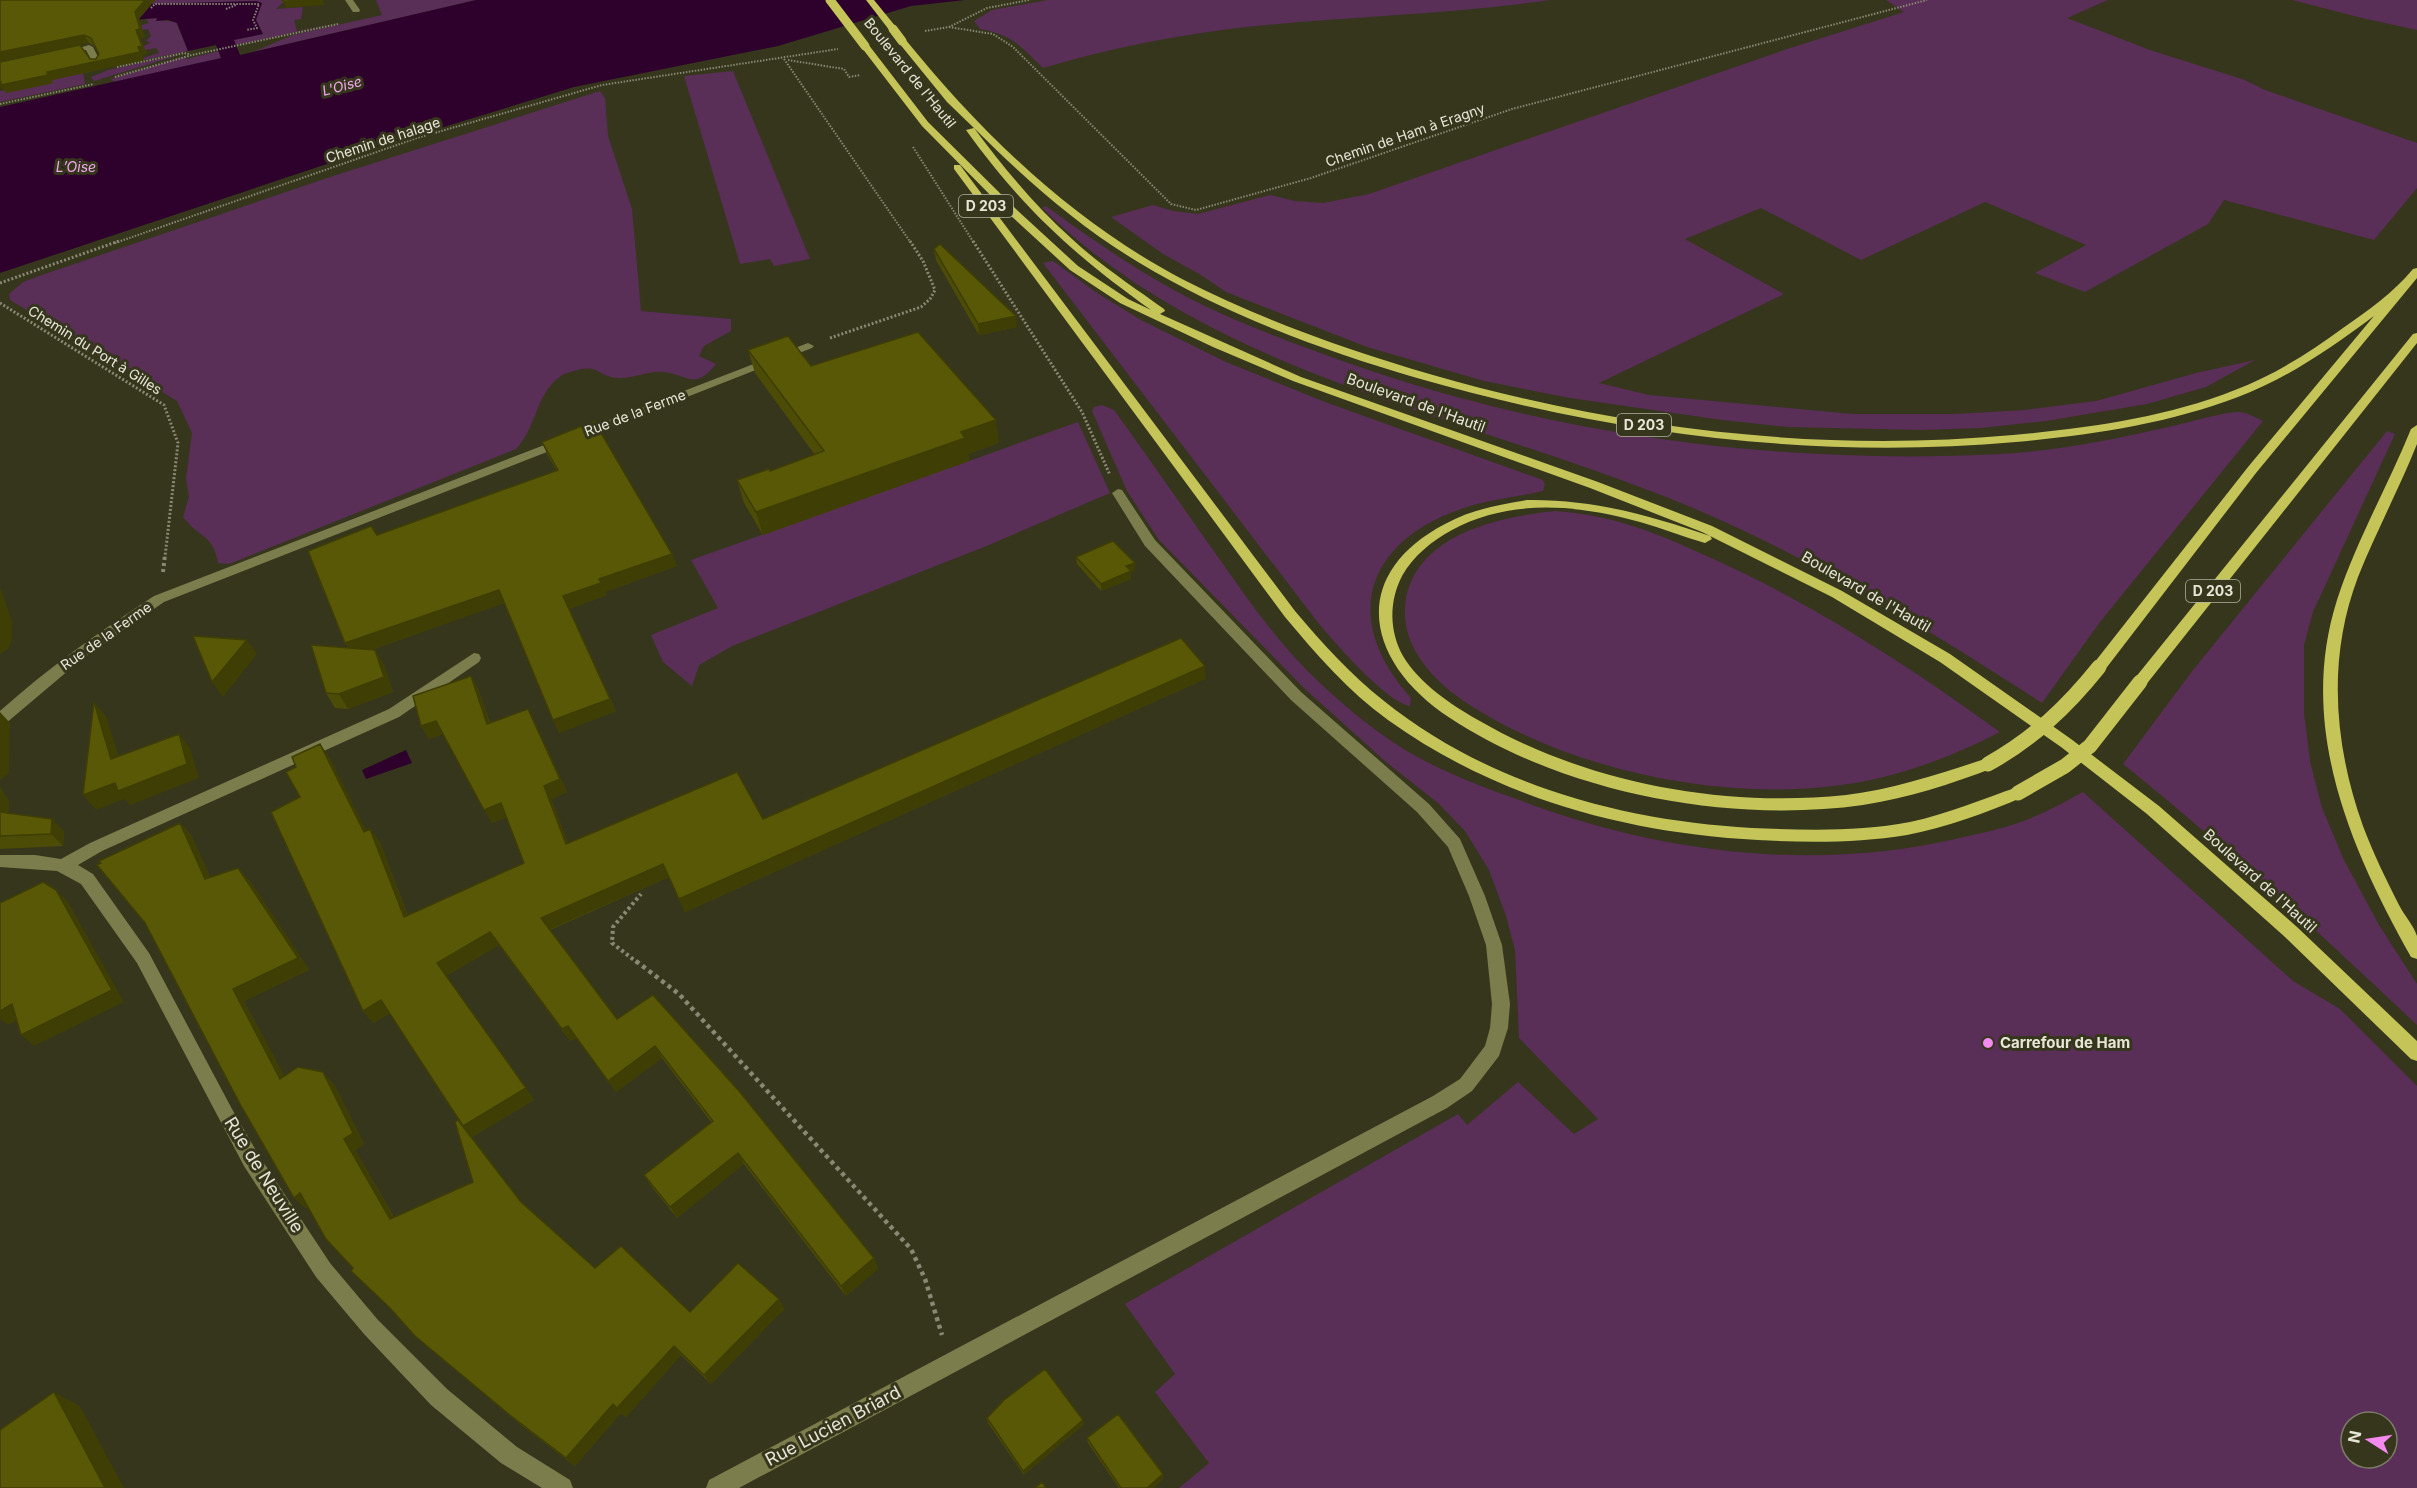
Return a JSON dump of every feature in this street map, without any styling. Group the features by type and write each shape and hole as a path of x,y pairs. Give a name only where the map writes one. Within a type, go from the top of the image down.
{"main road":[{"name":"Boulevard de l'Hautil","path":"830,0 925,124 1014,213 1074,268 1124,301 1297,379 1669,513 1793,570 1945,658 2109,775 2241,886 2417,1053"},
{"name":"Boulevard de l'Hautil","path":"870,0 945,94 1008,179 1054,227 1085,256 1115,279 1195,334"},
{"name":"D 203","path":"945,94 1044,191 1082,221 1150,265 1232,307 1314,341 1422,376 1555,409 1673,430 1783,441 1899,445 1958,444 2026,438 2117,425 2190,408 2259,385 2298,365 2399,292 2417,271"},
{"name":"D 203","path":"925,124 1290,614 1325,656 1392,714 1421,734 1482,768 1570,802 1667,827 1709,832 1818,836 1891,830 1957,817 2018,793 2065,766 2090,746 2417,336"},
{"path":"1793,570 1695,535 1596,507 1552,502 1512,505 1453,524 1411,554 1394,578 1389,590 1386,614 1388,638 1401,663 1422,688 1463,719 1489,734 1547,760 1648,789 1688,796 1761,803 1842,801 1917,789 1988,764 2015,750 2052,722 2099,667 2252,470 2399,292"},
{"path":"2417,429 2343,600 2332,639 2328,711 2343,791 2358,833 2379,884 2417,952"}],"street":[{"path":"350,0 356,10"},
{"path":"56,55 89,47 97,63"},
{"name":"Rue de la Ferme","path":"0,720 60,669 122,622 159,599 808,346"},
{"name":"Rue Lucien Briard","path":"717,1488 1440,1102 1466,1085 1493,1050 1499,1028 1501,1004 1494,945 1477,896 1454,843 1423,807 1296,696 1150,543 1118,493"},
{"path":"63,866 96,847 394,713 474,658"},
{"name":"Rue de Neuville","path":"0,861 46,862 76,870 87,879 142,958 231,1124 323,1270 371,1327 439,1397 509,1455 562,1488"}],"path":[{"name":"Chemin de Ham à Eragny","path":"949,27 993,34 1012,46 1171,204 1196,210 1311,178 1512,110 1927,0"},
{"path":"226,9 241,3"},
{"path":"151,8 155,4 259,4 253,20 256,28 246,30"},
{"path":"177,7 183,4"},
{"path":"214,50 365,18 356,10"},
{"path":"109,69 184,53 192,55"},
{"path":"784,59 923,261 935,290 921,308 808,346"},
{"name":"Chemin de halage","path":"0,282 417,138 602,85 784,59 844,69 849,77 867,74"},
{"path":"87,76 93,84"},
{"path":"911,144 1082,412 1118,493"},
{"name":"Chemin du Port à Gilles","path":"0,303 164,405 178,443 159,599"},
{"path":"641,894 613,927 610,933 612,943 679,994 911,1249 928,1288 950,1365"}],"shaded area":[{"path":"65,0 286,0 276,9 303,7 301,19 294,20 297,31 338,23 235,45 233,40 263,34 256,20 261,3 256,1 0,11"},
{"path":"376,0 476,0 253,52 293,35 382,15"},
{"path":"1048,0 1550,0 1507,6 1208,32 1124,47 1043,68 1015,42 991,31 980,29 974,21 992,10"},
{"path":"1886,0 2108,0 2067,18 2150,50 2245,80 2265,90 2417,143 2417,188 2374,240 2224,200 2208,224 2085,292 2035,273 2086,245 1985,202 1861,260 1761,208 1685,239 1784,294 1599,383 1649,395 1852,414 1954,414 2025,410 2096,401 2196,373 2255,360 2206,387 2147,404 2046,421 1981,428 1921,430 1788,427 1722,420 1570,398 1484,381 1367,347 1226,292 1163,254 1111,217 1153,205 1173,211 1198,214 1270,195 1295,201 1323,203 1369,194 1787,49 1904,12"},
{"path":"2292,0 2417,0 2417,30 2362,18"},
{"path":"158,18 157,20 176,22 188,51 144,60 143,58 159,53 156,48 145,50 143,46 151,43 146,41 151,36 148,29 135,31 149,23 146,19"},
{"path":"219,51 221,59 115,82 111,79 184,57 186,59"},
{"path":"182,54 94,81 91,77 108,70"},
{"path":"93,70 83,73 85,84 0,102 0,91 6,90 7,92 52,83 52,80"},
{"path":"733,71 810,259 774,266 770,259 740,264 684,76"},
{"path":"600,91 605,98 608,136 632,209 641,311 731,319 731,331 704,346 699,356 716,364 703,377 697,379 664,372 618,378 594,369 566,373 546,392 529,430 516,449 229,564 218,563 213,547 183,517 189,497 186,478 192,433 177,401 10,300 9,294 23,282 39,276 333,176"},
{"path":"1046,206 1158,281 1208,308 1243,323 1397,379 1481,403 1566,423 1652,438 1739,448 1826,454 1913,456 2021,453 2062,448 2124,437 2233,412 2245,413 2263,421 2100,622 2042,703 1856,589 1809,563 1711,516 1581,466 1335,382 1256,349 1180,310 1108,264 1042,208"},
{"path":"1053,261 1097,293 1141,320 1226,362 1325,402 1543,480 1545,484 1543,491 1476,504 1433,521 1406,539 1386,560 1374,584 1370,611 1375,639 1389,668 1411,698 1410,706 1400,702 1374,683 1316,620 1043,263"},
{"path":"1102,405 1114,410 1253,606 1305,669 1353,712 1388,739 1425,761 1478,785 1572,818 1627,833 1739,852 1796,855 1852,854 1908,848 1964,837 2023,821 2083,792 2293,981 2340,1009 2417,1086 2417,1488 1179,1488 1209,1463 1155,1392 1175,1374 1125,1304 1458,1114 1467,1125 1518,1082 1574,1134 1598,1119 1519,1038 1515,950 1506,916 1489,870 1465,831 1438,803 1386,762 1304,688 1159,540 1127,491 1092,411 1094,407"},
{"path":"1078,422 1110,493 984,547 732,646 699,665 692,686 663,662 651,635 718,608 691,560"},
{"path":"2387,431 2395,434 2313,612 2304,645 2304,713 2310,761 2322,808 2344,860 2379,925 2417,984 2417,1025 2273,892 2123,764 2193,670"},
{"path":"1555,511 1577,513 1636,527 1673,541 1749,576 1824,616 1896,660 2000,732 1965,749 1893,775 1855,783 1810,788 1762,789 1714,786 1666,779 1572,754 1528,737 1469,704 1432,674 1419,657 1410,639 1405,607 1411,582 1423,562 1460,534 1508,518"}],"water":[{"name":"L’Oise","path":"476,0 965,0 911,6 778,46 574,87 369,150 0,273 0,107 221,58 216,45 188,51 177,23 168,20 156,21 157,18 108,22 0,16 151,4 256,1 262,3 256,20 263,34 234,40 240,55"},
{"path":"406,750 412,763 366,779 362,770"}],"building":[{"path":"0,0 145,0 135,12 140,29 136,30 142,46 138,47 140,52 47,72 48,75 1,85 0,62 80,45 90,59 96,59 99,54 91,38 84,35 0,52"},
{"path":"282,0 307,0 284,2"},
{"path":"940,244 1016,316 978,324 934,249"},
{"path":"918,332 996,420 961,432 965,438 756,512 737,480 769,469 770,471 824,451 748,350 788,336 811,366"},
{"path":"594,421 672,554 599,579 601,583 563,596 610,699 553,720 499,590 345,643 308,551 371,526 377,535 558,470 542,442"},
{"path":"1113,541 1135,563 1126,566 1131,571 1101,584 1076,557"},
{"path":"193,636 247,640 212,682"},
{"path":"1181,638 1205,666 679,899 663,864 541,918 617,1019 653,995 739,1091 874,1258 841,1286 738,1153 670,1207 644,1175 713,1121 655,1046 608,1081 568,1026 562,1029 490,932 437,963 526,1088 463,1126 381,1000 363,1011 271,812 300,797 286,772 296,767 292,757 320,744 364,832 370,829 404,917 524,863 501,803 484,810 436,721 421,726 413,696 471,676 487,724 528,709 560,779 544,786 566,844 737,772 763,819"},
{"path":"311,645 375,650 384,677 339,694 326,693"},
{"path":"94,702 111,759 179,734 187,764 118,791 115,783 83,795"},
{"path":"0,812 52,819 51,834 0,836"},
{"path":"180,823 205,879 238,868 298,958 233,989 280,1079 298,1067 323,1072 353,1133 344,1139 390,1219 473,1182 455,1122 458,1120 521,1202 595,1268 621,1246 690,1312 738,1263 779,1299 704,1375 674,1346 617,1408 613,1404 566,1458 511,1416 415,1336 390,1308 351,1271 353,1268 326,1239 300,1193 294,1198 240,1104 145,923 97,865 101,863 99,861"},
{"path":"43,882 56,890 112,990 21,1035 12,1004 0,1011 0,903"},
{"path":"1045,1369 1083,1420 1023,1471 987,1418 1004,1400"},
{"path":"54,1392 105,1488 0,1488 0,1430"},
{"path":"1118,1414 1163,1474 1147,1488 1121,1488 1087,1438"},
{"path":"1042,1482 1046,1488 1035,1488"}],"place":[{"name":"Carrefour de Ham","path":"1988,1043"}],"water label":[{"name":"L'Oise","path":"342,86"}]}
